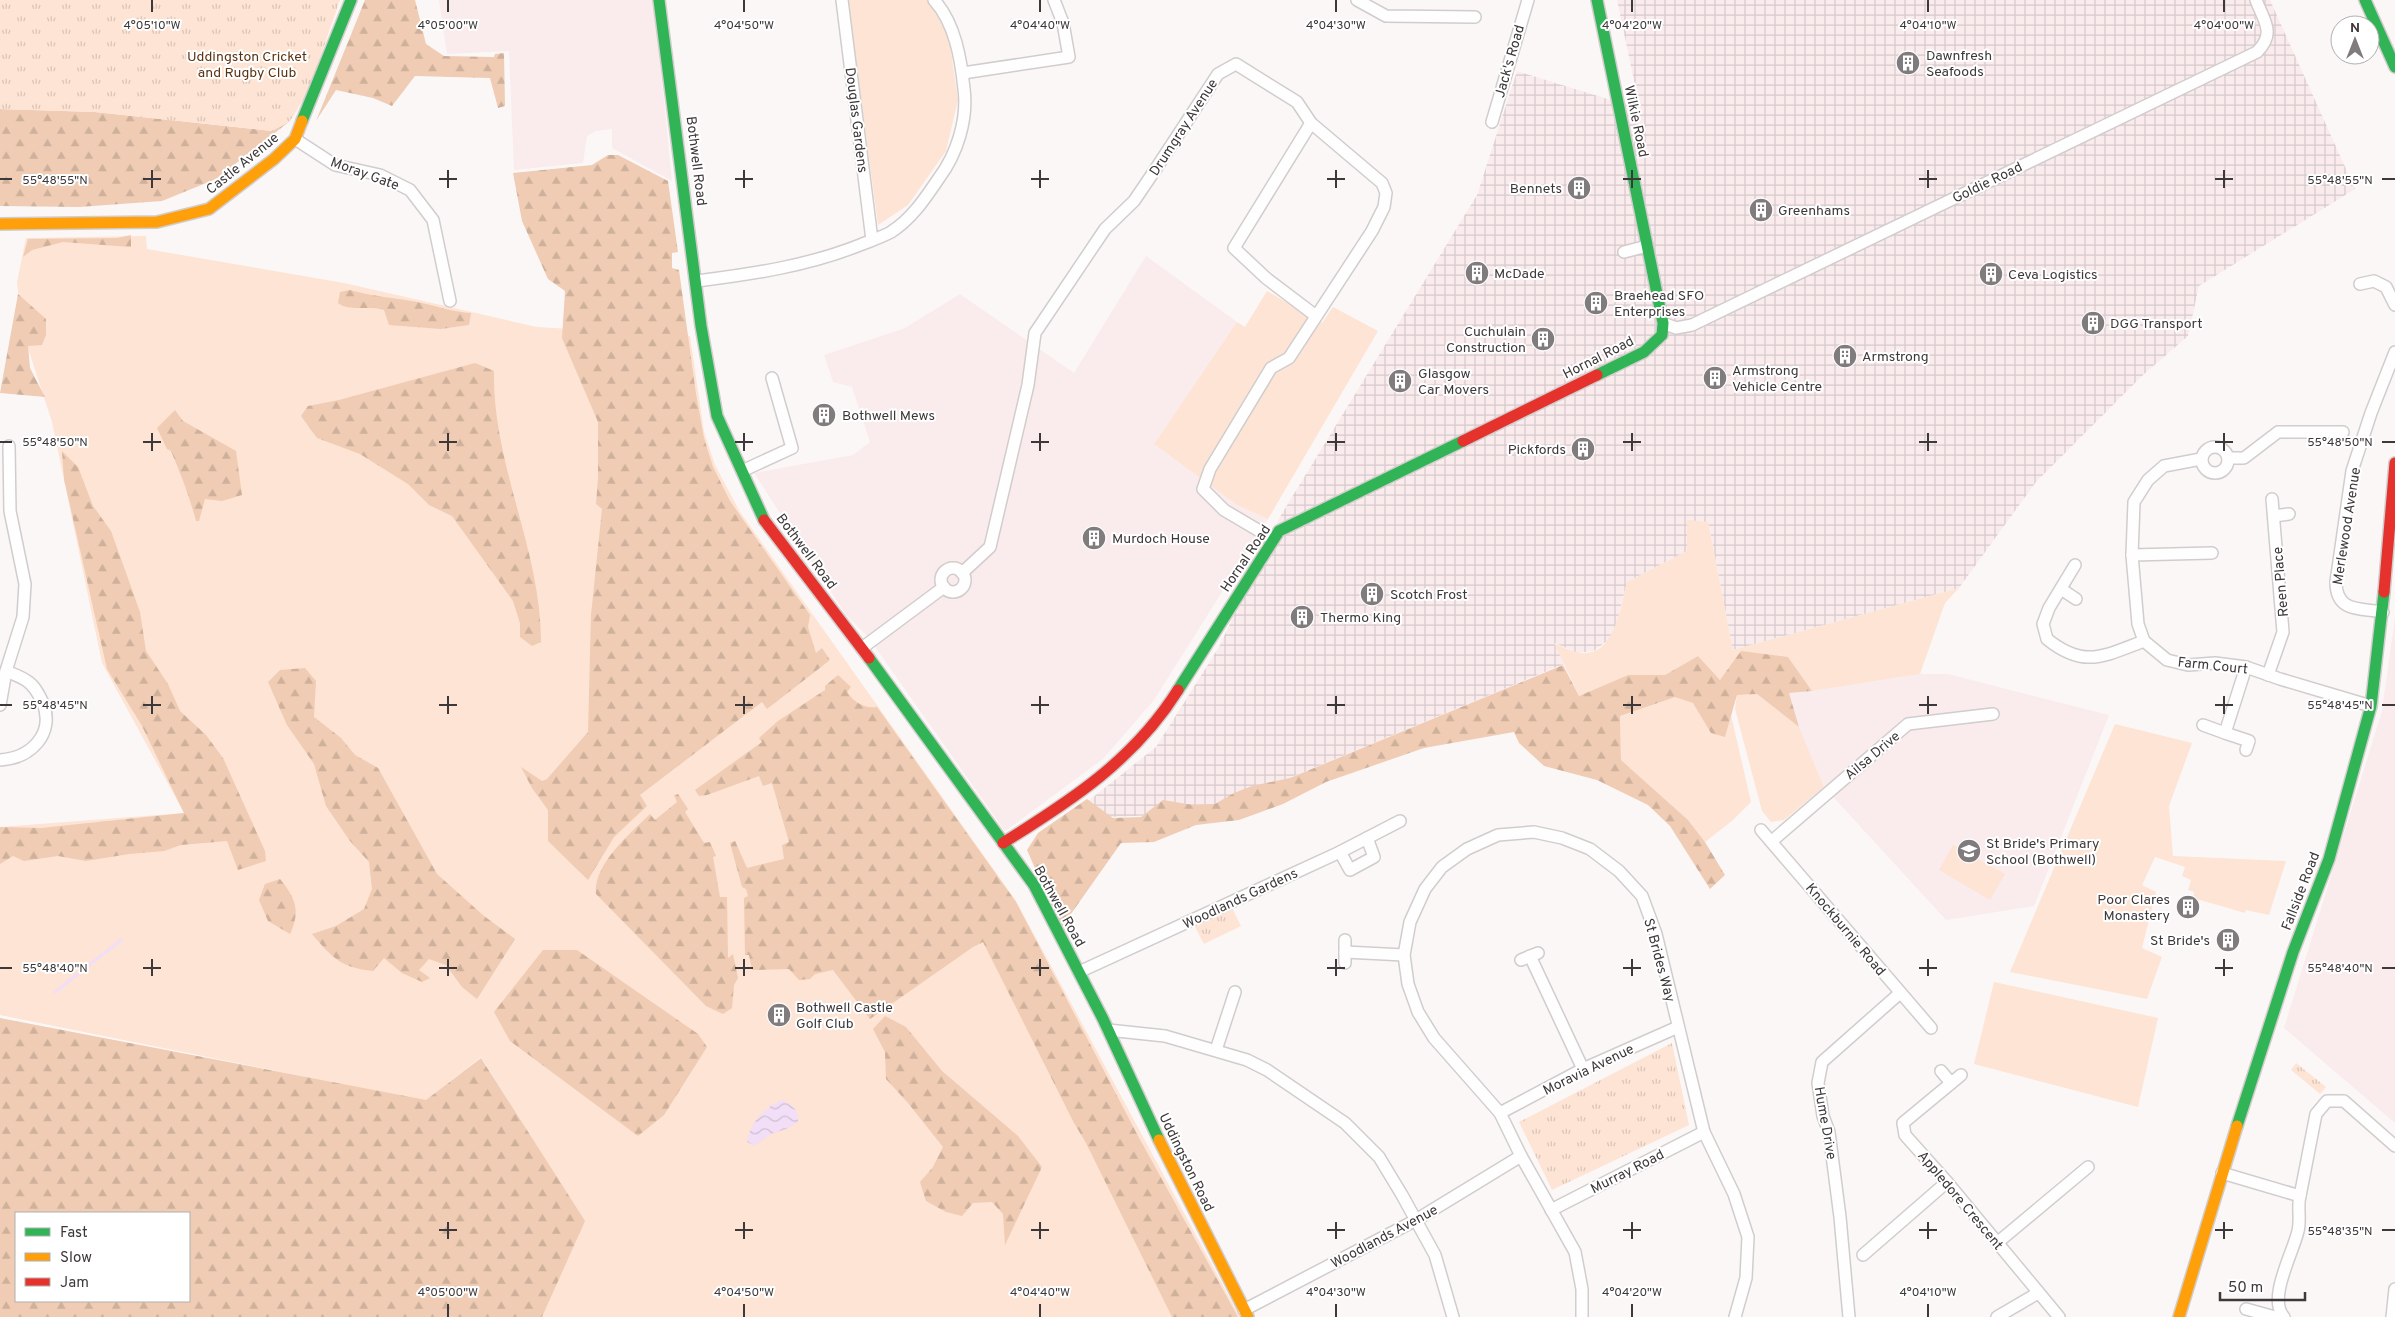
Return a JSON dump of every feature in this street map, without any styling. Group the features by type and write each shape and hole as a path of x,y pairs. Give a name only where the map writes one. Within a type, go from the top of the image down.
{"main road":[{"name":"Castle Avenue","path":"0,224 157,222 210,209 274,159 295,139 351,0"},
{"name":"Bothwell Road","path":"659,0 702,326 717,416 764,520 862,648 1034,885 1106,1024"},
{"name":"Wilkie Road","path":"1597,0 1663,323 1662,335"},
{"path":"2366,0 2395,66"},
{"name":"Hornal Road","path":"1003,843 1079,794 1141,743 1161,718 1279,531 1644,352 1662,335"},
{"name":"Fallside Road","path":"2179,1317 2222,1173 2293,952 2330,859 2371,706 2390,560 2395,464"},
{"name":"Uddingston Road","path":"1106,1024 1166,1155 1246,1313"}],"street":[{"name":"Douglas Gardens","path":"842,0 872,240"},
{"path":"697,281 750,275 795,266 838,253 892,232 919,206 948,167 959,137 966,103 963,73 955,36 934,0"},
{"path":"963,73 1069,57 1063,23 1054,0"},
{"path":"1356,0 1386,16 1475,17"},
{"name":"Jack's Road","path":"1492,122 1528,0"},
{"name":"Goldie Road","path":"1663,323 1676,328 1692,325 2257,52 2266,42 2268,31 2256,0"},
{"name":"Drumgray Avenue","path":"962,573 990,547 1028,385 1035,333 1105,229 1134,201 1218,74 1236,64 1297,102 1311,123 1382,183 1386,193 1384,207 1372,231 1289,358 1271,368 1265,376 1210,469 1203,489 1224,510 1273,539"},
{"path":"1311,123 1234,248 1266,278 1316,316"},
{"name":"Moray Gate","path":"295,139 335,165 380,175 410,190 433,220 450,301"},
{"path":"1624,252 1648,246"},
{"path":"2360,284 2374,280 2386,287 2395,305"},
{"name":"Merlewood Avenue","path":"2382,612 2350,606 2340,602 2336,596 2336,582 2352,472 2371,413 2395,352"},
{"path":"742,470 792,448 772,378"},
{"path":"2228,458 2244,458 2278,432 2343,432"},
{"path":"0,705 6,671 23,617 25,584 10,511 9,446"},
{"path":"2075,565 2049,608 2043,624 2046,639 2061,650 2084,659 2103,658 2144,641 2138,624 2132,555 2134,502 2148,480 2164,466 2201,459 2208,448 2216,446 2224,450 2228,458 2227,466 2216,473 2204,468 2201,459"},
{"name":"Reen Place","path":"2268,675 2283,632 2272,498"},
{"path":"2274,516 2288,514"},
{"path":"2132,555 2194,558 2212,553"},
{"path":"954,568 962,573 965,580 960,590 952,592 944,588 942,580 947,571 954,568"},
{"path":"862,648 944,588"},
{"path":"2061,589 2076,599"},
{"name":"Farm Court","path":"2144,641 2167,660 2188,665 2215,663 2246,667 2371,706"},
{"path":"2225,733 2246,667"},
{"path":"0,760 28,752 44,736 47,713 39,693 27,681 6,671"},
{"name":"Ailsa Drive","path":"1772,841 1908,724 1993,714"},
{"path":"2203,725 2249,741 2246,750"},
{"name":"Woodlands Gardens","path":"1079,972 1340,852 1400,821"},
{"name":"Knockburnie Road","path":"1761,830 1931,1028"},
{"name":"St Brides Way","path":"1521,1156 1500,1113 1434,1038 1418,1012 1408,984 1404,955 1410,922 1416,906 1442,867 1467,849 1498,835 1534,832 1562,838 1590,849 1619,871 1642,896 1656,934 1704,1132 1734,1194 1748,1237 1746,1278 1735,1317"},
{"path":"1340,852 1350,870 1364,863 1374,857 1367,838"},
{"path":"1345,951 1404,955"},
{"path":"1530,956 1583,1069"},
{"path":"1216,1050 1235,992"},
{"name":"Hume Drive","path":"1849,1317 1831,1140 1823,1116 1818,1083 1822,1062 1900,993"},
{"path":"1106,1024 1165,1036 1247,1060 1267,1070 1346,1123 1379,1157 1416,1220 1435,1256 1453,1317"},
{"name":"Moravia Avenue","path":"1500,1113 1583,1069 1678,1027"},
{"path":"1941,1071 1948,1086 1960,1075"},
{"name":"Appledore Crescent","path":"1948,1086 1903,1123 1905,1135 1947,1182 2059,1317"},
{"path":"2284,1317 2278,1310 2277,1297 2298,1232 2300,1196 2316,1114 2327,1102 2344,1102 2395,1146"},
{"name":"Murray Road","path":"1551,1210 1704,1132"},
{"path":"1521,1156 1575,1252 1582,1289 1582,1317"},
{"name":"Woodlands Avenue","path":"1246,1313 1416,1220 1521,1156"},
{"path":"1997,1243 2088,1167"},
{"path":"2222,1173 2300,1196"},
{"path":"1862,1255 1947,1182"},
{"path":"2392,1317 2395,1289"},
{"path":"1997,1317 2038,1293"},
{"path":"2246,1309 2275,1317"}],"shaded area":[{"path":"439,0 654,0 672,181 612,148 612,129 596,131 587,136 583,163 514,170 509,51 447,54"},
{"path":"1617,0 2270,0 2355,189 2199,286 2188,336 2143,375 2036,482 1959,588 1733,650 1708,522 1687,521 1687,551 1627,582 1615,630 1607,641 1594,651 1577,653 1555,643 1564,664 1205,813 1111,817 1087,802 1156,747 1219,647 1281,515 1477,195 1517,71 1640,109"},
{"path":"1146,256 1237,322 1154,444 1237,505 1268,519 1154,700 1103,759 1005,831 868,637 846,615 754,473 853,455 870,442 852,387 833,382 824,355 905,328 960,294 1074,373"},
{"path":"2395,617 2395,1123 2284,1028 2382,711"},
{"name":"St Bride's Primary School (Bothwell)","path":"1920,674 1948,674 2109,715 2034,906 1946,920 1824,787 1799,727 1789,693"}],"green space":[{"name":"Uddingston Cricket and Rugby Club","path":"0,0 340,0 308,92 290,121 272,131 95,112 0,109"},
{"path":"365,0 415,0 426,44 444,56 494,57 495,54 504,53 505,106 498,108 490,78 415,76 392,106 373,98 336,90 316,121"},
{"path":"848,0 929,0 949,38 958,100 946,151 908,205 878,225"},
{"path":"0,109 95,112 272,131 290,121 216,179 162,201 79,207 0,206"},
{"path":"608,155 618,155 668,181 678,252 672,253 672,268 679,270 696,394 704,438 713,467 730,501 810,615 808,627 816,653 822,648 830,660 767,709 762,702 640,795 647,806 614,837 588,880 548,841 548,810 532,788 521,767 542,781 547,779 588,732 591,615 602,509 596,504 598,422 562,338 565,291 548,279 522,221 513,173 592,165"},
{"path":"131,235 131,247 63,242 32,250 23,257 28,239 117,238"},
{"name":"Bothwell Castle Golf Club","path":"146,236 147,249 344,283 537,327 690,336 704,432 715,465 740,512 1016,901 1240,1317 542,1317 584,1221 481,1057 425,1101 0,1015 0,827 184,813 102,663 52,422 23,333 17,282 26,238"},
{"path":"350,290 471,313 469,325 441,329 389,325 384,310 353,308 338,303 340,292"},
{"path":"1267,291 1322,323 1333,307 1378,331 1268,519 1237,505 1154,444 1237,322 1245,327"},
{"path":"18,294 46,319 46,335 42,345 28,346 30,368 45,397 0,393"},
{"path":"475,363 494,371 495,406 500,439 526,540 539,607 541,642 532,646 520,637 520,623 513,601 452,516 429,505 408,484 360,454 317,438 301,416 308,406 339,400"},
{"path":"175,410 183,421 236,451 242,495 222,501 205,499 199,521 196,521 171,451 167,449 157,428"},
{"path":"62,451 78,467 93,506 111,531 140,612 146,651 168,684 180,711 206,735 223,758 265,851 266,861 238,870 227,841 181,845 164,851 86,861 58,856 24,861 13,856 0,864 0,827 41,828 184,813 142,726 107,669 64,479"},
{"path":"1687,520 1708,522 1733,650 1959,588 1945,603 1920,674 1812,691 1788,657 1720,680 1698,656 1665,675 1628,675 1579,696 1554,643 1576,652 1589,653 1599,649 1614,630 1627,582 1687,551"},
{"path":"1741,651 1788,657 1812,691 1789,693 1799,727 1757,694 1737,695 1725,737 1711,733 1693,703 1675,697 1620,716 1621,760 1688,820 1705,842 1725,875 1710,889 1670,826 1648,805 1597,780 1544,766 1519,743 1514,732 1424,748 1326,782 1283,804 1239,820 1196,825 1154,842 1121,843 1061,928 1027,850 1038,833 1087,799 1113,818 1141,817 1163,800 1193,805 1215,804 1234,793 1252,786 1290,778 1563,665 1579,696 1628,675 1665,675 1698,656 1720,680"},
{"path":"305,668 316,681 314,717 341,738 355,755 378,768 437,874 484,916 515,939 477,999 462,987 446,965 429,959 419,970 430,978 422,982 402,973 384,958 373,971 362,970 338,960 312,934 336,926 364,909 372,889 369,862 350,841 326,806 314,764 287,725 268,682 280,670"},
{"path":"838,675 851,687 847,692 856,702 868,707 877,707 1016,902 1138,1136 1238,1317 1172,1317 1086,1143 1074,1123 983,942 870,1019 833,970 815,974 810,979 799,980 789,969 752,970 749,955 745,955 744,898 748,896 746,889 742,887 730,843 735,841 747,868 784,859 782,845 789,842 772,783 763,786 759,776 707,795 699,796 695,790 762,742 759,738 778,721 825,690 825,686"},
{"path":"1757,694 1799,727 1824,787 1784,820 1771,822 1762,811 1735,709 1737,695"},
{"path":"1675,696 1693,703 1725,737 1731,715 1751,802 1733,820 1705,842 1688,820 1621,760 1620,716"},
{"path":"2115,724 2192,743 2169,806 2173,856 2286,861 2269,915 2246,910 2245,913 2193,898 2194,892 2188,890 2191,880 2182,876 2185,867 2155,857 2142,885 2156,892 2142,948 2162,957 2147,999 2010,972"},
{"path":"678,794 688,809 685,812 704,843 710,842 716,856 713,857 720,897 727,897 728,958 733,954 738,978 734,985 732,1008 723,1014 706,1006 596,894 600,872 615,850 650,814 655,820 677,802 674,795"},
{"path":"1953,845 2005,874 1990,900 1939,870"},
{"path":"280,879 293,898 295,905 295,918 290,934 268,921 259,900 265,884"},
{"path":"1232,908 1241,926 1204,944 1195,927"},
{"path":"543,950 577,950 698,1034 707,1047 664,1115 638,1136 510,1041 494,1012"},
{"path":"1994,982 2158,1018 2138,1107 1974,1064"},
{"path":"885,1016 906,1027 942,1071 1018,1136 1042,1167 1005,1245 1003,1214 992,1202 973,1203 962,1216 946,1212 926,1201 920,1182 933,1167 943,1147 886,1079 885,1052 873,1029"},
{"path":"0,1018 426,1100 481,1058 585,1221 542,1317 0,1317"},
{"path":"1672,1043 1689,1125 1552,1190 1519,1122"},
{"path":"2296,1063 2326,1087 2320,1094 2291,1070"}],"water":[{"path":"783,1100 794,1108 798,1121 791,1127 772,1134 754,1145 747,1142 751,1128 759,1116 770,1106"}],"waterway":[{"path":"55,992 121,940"}],"traffic: fast":[{"path":"302,121 351,0"},
{"path":"659,0 701,326 717,416 764,520"},
{"path":"1597,0 1663,323 1662,335 1644,352 1597,375"},
{"path":"2365,0 2395,67"},
{"path":"1178,690 1279,531 1463,441"},
{"path":"2237,1126 2293,952 2329,859 2371,706 2384,592"},
{"path":"869,658 1034,885 1103,1019 1159,1140"}],"traffic: slow":[{"path":"0,224 157,222 209,209 274,159 295,139 302,121"},
{"path":"2179,1317 2237,1126"},
{"path":"1159,1140 1248,1317"}],"traffic: jam":[{"path":"1463,441 1597,375"},
{"path":"2384,592 2395,463"},
{"path":"764,520 869,658"},
{"path":"1003,843 1053,811 1100,777 1142,737 1161,715 1178,690"}],"place":[{"name":"Dawnfresh Seafoods","path":"1908,63"},
{"name":"Bennets","path":"1579,188"},
{"name":"Greenhams","path":"1761,210"},
{"name":"McDade","path":"1477,273"},
{"name":"Ceva Logistics","path":"1991,274"},
{"name":"Braehead SFO Enterprises","path":"1596,303"},
{"name":"DGG Transport","path":"2093,323"},
{"name":"Cuchulain Construction","path":"1543,339"},
{"name":"Armstrong","path":"1845,356"},
{"name":"Armstrong Vehicle Centre","path":"1715,378"},
{"name":"Glasgow Car Movers","path":"1400,381"},
{"name":"Bothwell Mews","path":"824,415"},
{"name":"Pickfords","path":"1583,449"},
{"name":"Murdoch House","path":"1094,538"},
{"name":"Scotch Frost","path":"1372,594"},
{"name":"Thermo King","path":"1302,617"},
{"name":"St Bride's Primary School (Bothwell)","path":"1969,851"},
{"name":"Poor Clares Monastery","path":"2188,907"},
{"name":"St Bride's","path":"2228,940"},
{"name":"Bothwell Castle Golf Club","path":"779,1015"}]}
